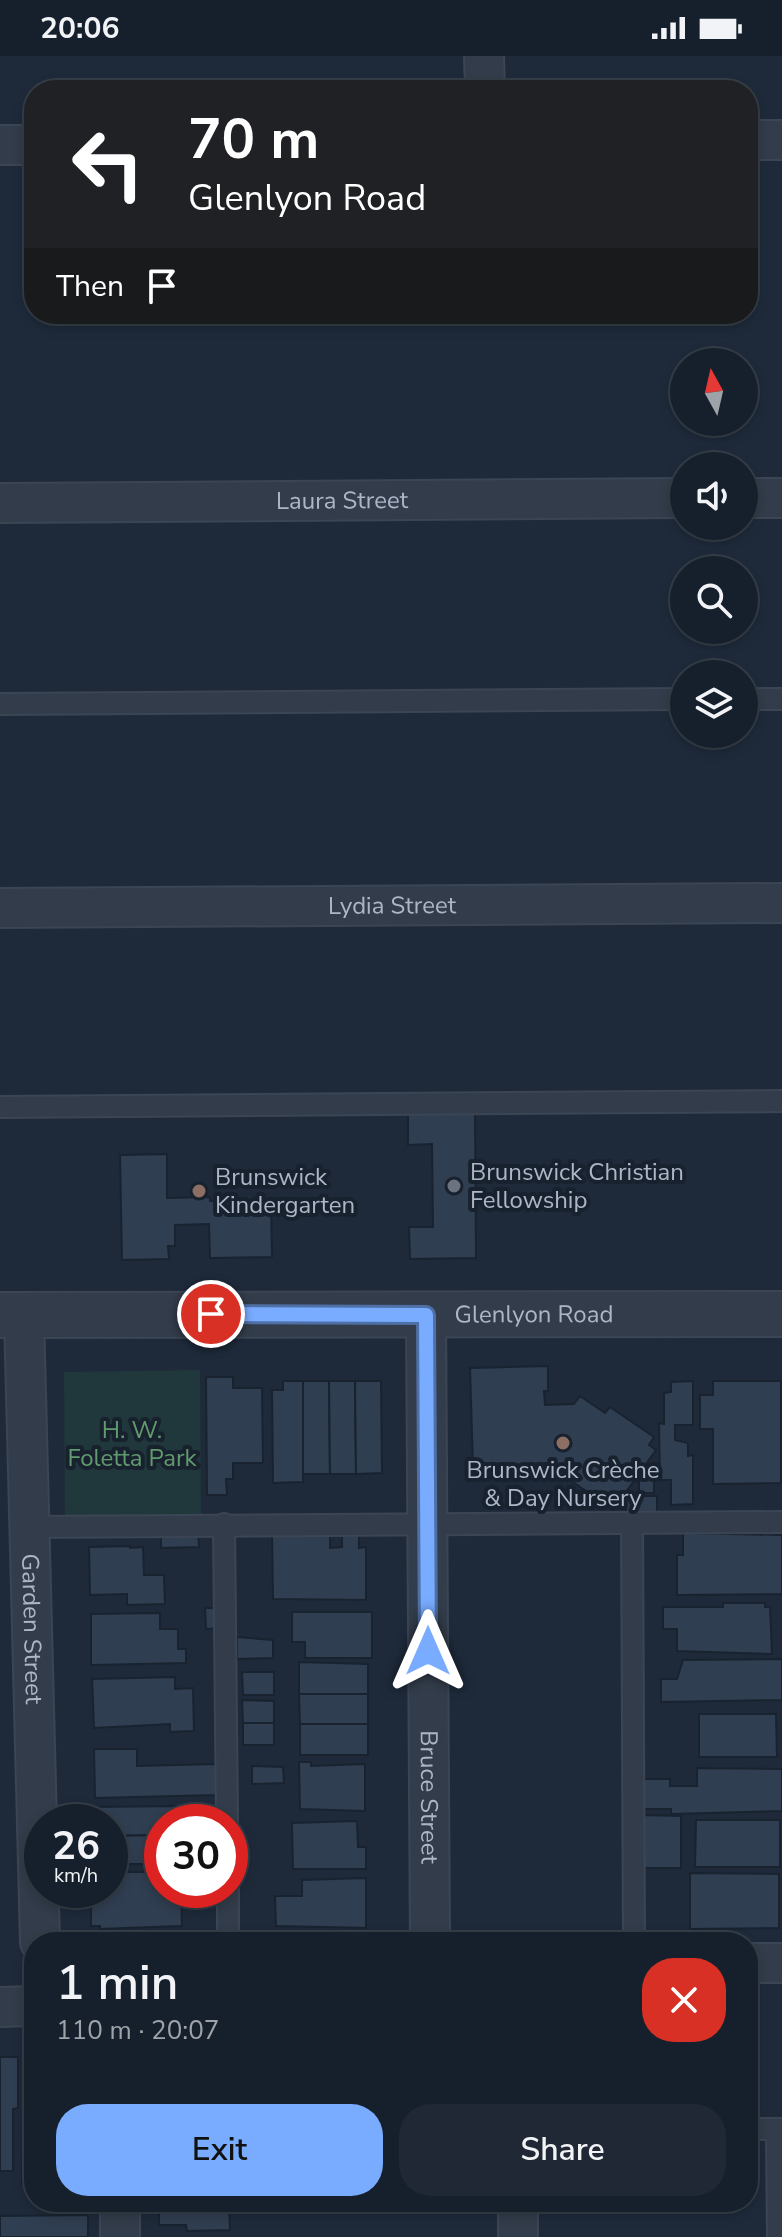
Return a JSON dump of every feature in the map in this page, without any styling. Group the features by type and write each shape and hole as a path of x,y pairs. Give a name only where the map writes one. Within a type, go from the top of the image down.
{"street":[{"path":"484,56 485,80"},
{"path":"758,140 782,140"},
{"path":"0,145 24,145"},
{"name":"Laura Street","path":"0,503 670,498"},
{"path":"758,498 782,498"},
{"name":"Lydia Street","path":"0,908 782,903"},
{"name":"Glenlyon Road","path":"12,1315 782,1314"},
{"name":"Garden Street","path":"12,1315 29,1527 40,1932"},
{"name":"Bruce Street","path":"426,1315 430,1932"},
{"path":"758,1963 782,1963"},
{"path":"0,2007 24,2006"},
{"path":"120,2212 120,2237"},
{"path":"518,2212 518,2237"}],"lane":[{"path":"0,704 670,699"},
{"path":"758,699 782,699"},
{"path":"0,1107 782,1101"},
{"path":"632,1522 634,1932"},
{"path":"29,1527 782,1522"},
{"path":"224,1524 227,1804"},
{"path":"228,1908 228,1932"},
{"path":"758,2129 780,2129 778,2237"}],"green space":[{"name":"H. W. Foletta Park","path":"200,1370 201,1516 65,1518 64,1372"}],"building":[{"name":"Brunswick Christian Fellowship","path":"475,1109 476,1258 410,1259 409,1227 433,1227 432,1144 408,1145 408,1110"},
{"path":"167,1154 167,1198 271,1201 272,1257 210,1258 209,1224 175,1225 175,1246 168,1246 169,1259 122,1260 120,1155"},
{"path":"548,1366 545,1405 574,1404 580,1396 605,1413 610,1407 654,1437 649,1445 656,1450 613,1510 546,1463 473,1467 470,1368"},
{"path":"206,1377 233,1377 233,1388 262,1388 263,1463 233,1463 233,1479 226,1479 227,1495 207,1495"},
{"path":"283,1381 303,1381 303,1482 273,1483 272,1390 283,1390"},
{"path":"303,1381 329,1381 330,1474 303,1474"},
{"path":"329,1381 355,1381 356,1474 330,1474"},
{"path":"355,1381 381,1381 382,1473 356,1474"},
{"path":"693,1381 693,1425 675,1425 675,1440 688,1443 688,1456 693,1455 693,1504 671,1505 671,1480 660,1480 659,1423 664,1424 664,1393 671,1392 671,1382"},
{"path":"713,1381 781,1381 781,1483 713,1484 713,1429 700,1429 700,1395 713,1395"},
{"path":"639,1478 654,1478 654,1493 639,1493"},
{"path":"626,1496 657,1496 657,1512 626,1512"},
{"path":"330,1531 330,1548 342,1547 342,1531 359,1531 359,1548 366,1547 366,1600 273,1599 272,1532"},
{"path":"161,1532 198,1532 199,1547 161,1548"},
{"path":"683,1533 782,1535 782,1594 677,1595 677,1555 683,1555"},
{"path":"89,1547 143,1547 144,1575 164,1575 165,1604 127,1605 127,1594 90,1595"},
{"path":"723,1603 765,1603 765,1607 770,1607 772,1654 677,1651 677,1629 663,1629 663,1607 723,1607"},
{"path":"205,1608 221,1608 222,1628 206,1629"},
{"path":"292,1612 372,1612 372,1658 305,1658 305,1642 292,1642"},
{"path":"160,1613 160,1629 178,1629 178,1649 186,1649 186,1663 91,1665 91,1614"},
{"path":"237,1637 273,1640 273,1658 237,1659"},
{"path":"782,1659 782,1700 661,1702 661,1679 677,1679 683,1660"},
{"path":"299,1662 368,1664 368,1694 299,1694"},
{"path":"242,1672 274,1672 274,1695 243,1695"},
{"path":"175,1677 175,1689 193,1688 194,1731 170,1732 170,1724 94,1728 92,1679"},
{"path":"299,1694 368,1694 368,1724 300,1724"},
{"path":"242,1700 274,1701 274,1723 243,1723"},
{"path":"699,1714 776,1714 777,1757 699,1757"},
{"path":"243,1723 274,1723 274,1745 243,1745"},
{"path":"300,1724 368,1724 368,1755 300,1755"},
{"path":"94,1749 137,1749 137,1766 217,1764 217,1795 95,1798"},
{"path":"299,1762 311,1762 311,1766 365,1764 365,1811 300,1809"},
{"path":"252,1766 283,1767 284,1783 252,1784"},
{"path":"697,1768 782,1769 782,1811 671,1814 671,1809 642,1809 643,1779 670,1779 670,1786 697,1786"},
{"path":"144,1806 144,1835 128,1836 128,1807"},
{"path":"644,1815 681,1816 681,1868 644,1868"},
{"path":"696,1820 780,1820 780,1867 695,1867"},
{"path":"357,1821 358,1847 366,1847 366,1869 293,1869 292,1823"},
{"path":"144,1835 144,1864 128,1864 128,1836"},
{"path":"128,1872 144,1872 144,1908 182,1908 182,1926 100,1929 100,1926 91,1926 91,1908 128,1908"},
{"path":"690,1873 779,1874 779,1928 690,1929"},
{"path":"366,1878 366,1928 276,1926 275,1896 302,1896 302,1880"},
{"path":"0,2057 18,2057 18,2108 13,2109 13,2171 0,2171"},
{"path":"24,2099 24,2184 22,2184"},
{"path":"159,2212 229,2212 230,2230 187,2231 186,2225 159,2225"},
{"path":"88,2215 88,2237 0,2237 0,2216"}],"place":[{"name":"Brunswick Christian Fellowship","path":"454,1186"},
{"name":"Brunswick Kindergarten","path":"199,1191"},
{"name":"Brunswick Crèche & Day Nursery","path":"563,1443"}],"route":[{"path":"211,1314 426,1315 428,1651"}]}
